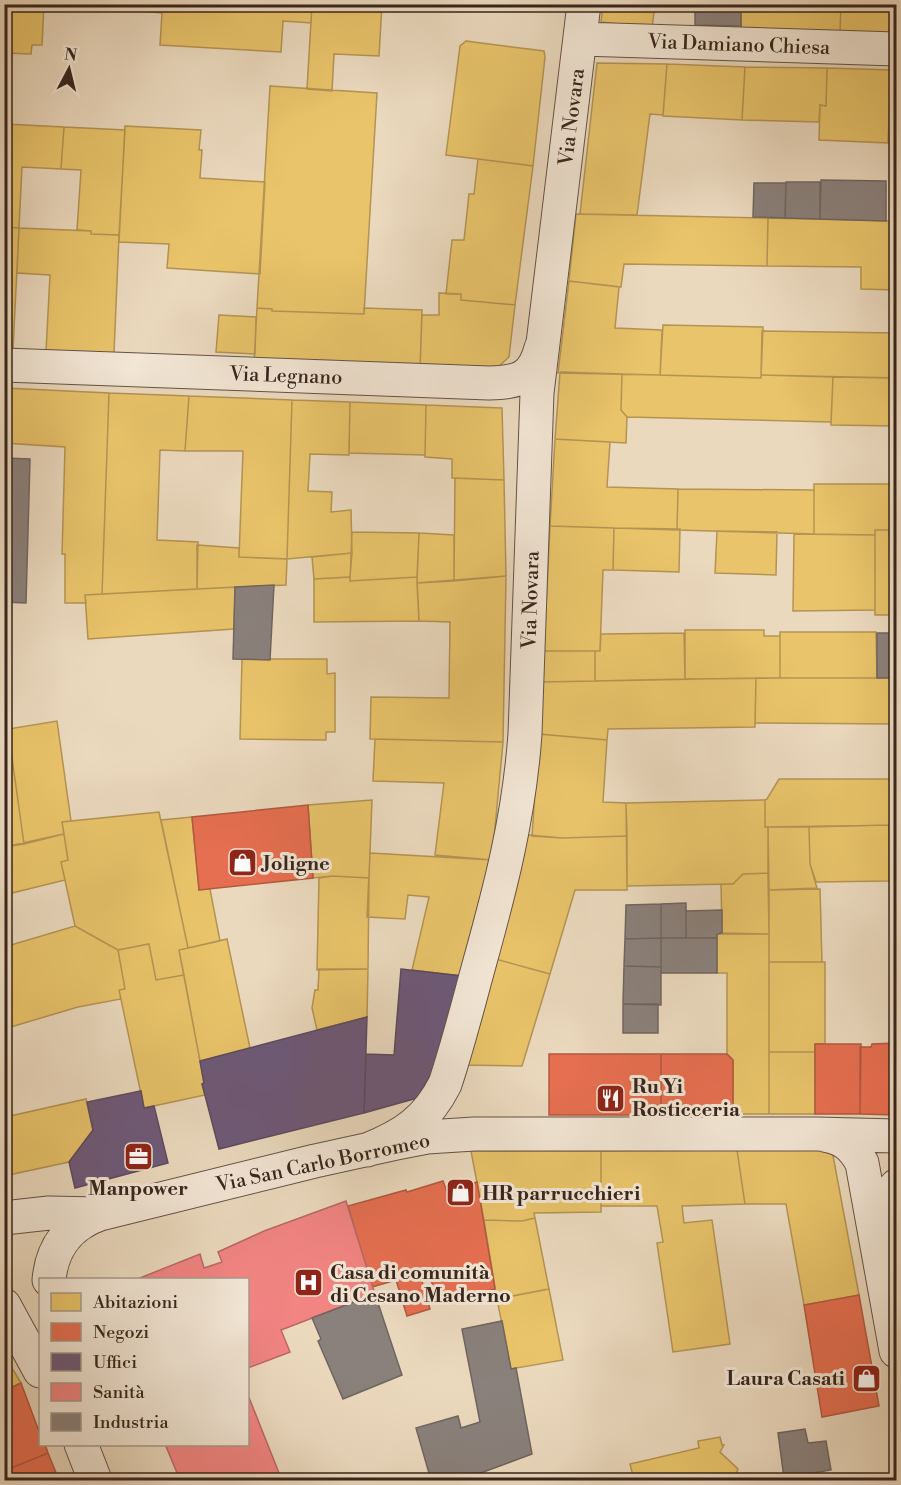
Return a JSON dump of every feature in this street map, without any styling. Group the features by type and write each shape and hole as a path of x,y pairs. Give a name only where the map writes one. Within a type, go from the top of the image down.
{"street":[{"name":"Via Novara","path":"367,1150 414,1124 434,1105 446,1084 509,855 519,795 525,734 537,393 584,4"},
{"name":"Via Damiano Chiesa","path":"581,39 897,49"},
{"name":"Via Legnano","path":"4,365 489,383 516,381 524,377 539,356 543,340"},
{"name":"Via San Carlo Borromeo","path":"4,1218 49,1213 100,1214 315,1161 427,1137 474,1134 897,1136"},
{"path":"816,1134 845,1141 858,1154 862,1163 897,1351"},
{"path":"875,1239 875,1227 879,1214 885,1201 897,1186"},
{"path":"49,1278 54,1255 63,1238 80,1224 100,1214"},
{"path":"4,1305 39,1369"},
{"path":"82,1446 95,1480"}],"building: Abitazioni":[{"path":"4,4 44,4 42,45 32,45 31,54 4,53"},
{"path":"133,4 312,4 311,23 283,21 281,52 160,45 162,13 132,10"},
{"path":"312,4 382,4 379,56 334,54 332,91 307,89"},
{"path":"603,4 655,4 652,28 601,22"},
{"path":"741,4 841,4 840,32 741,31"},
{"path":"841,4 893,4 889,33 840,32"},
{"path":"466,41 544,51 533,166 446,155 460,46"},
{"path":"597,63 667,64 663,115 650,114 637,215 580,214"},
{"path":"667,64 745,67 742,120 663,116"},
{"path":"745,67 827,68 826,106 820,105 819,122 742,120"},
{"path":"827,68 891,70 888,143 819,140 820,105 826,106"},
{"path":"270,86 377,93 364,314 272,311 272,309 257,308"},
{"path":"4,124 64,127 61,169 22,167 19,228 4,227"},
{"path":"125,126 201,130 200,178 265,182 260,274 167,268 169,244 119,242"},
{"path":"64,127 125,130 119,235 91,234 91,231 77,230 81,170 61,169"},
{"path":"478,159 533,166 515,305 461,300 461,294 446,294 452,240 464,240 469,194 474,194"},
{"path":"576,214 768,218 767,266 624,264 621,287 569,281"},
{"path":"768,218 896,221 896,290 861,289 861,267 767,266"},
{"path":"4,227 19,228 13,349 4,354"},
{"path":"19,228 91,231 91,234 119,235 114,353 46,351 50,275 17,273"},
{"path":"569,281 619,287 615,328 662,330 660,375 558,373"},
{"path":"895,290 896,333 894,333"},
{"path":"439,293 461,294 461,300 515,305 509,357 492,373 420,370 422,315 439,315"},
{"path":"257,308 272,309 272,311 364,314 364,308 422,310 420,370 254,363"},
{"path":"219,315 256,317 255,354 216,352"},
{"path":"663,325 763,327 761,378 660,375"},
{"path":"762,331 896,333 895,378 761,375"},
{"path":"560,372 622,374 621,410 627,417 626,443 555,439"},
{"path":"622,374 761,378 761,375 833,377 831,422 627,417 621,410"},
{"path":"833,377 896,378 896,426 831,425"},
{"path":"4,388 109,393 102,594 85,595 86,603 65,603 65,554 62,554 65,447 4,443"},
{"path":"109,393 189,396 185,451 160,450 157,540 198,542 197,589 102,594"},
{"path":"189,396 292,400 287,559 239,557 243,451 185,451"},
{"path":"292,400 350,402 349,455 310,454 308,491 332,492 331,512 351,510 352,553 287,559"},
{"path":"350,402 426,405 425,455 349,453"},
{"path":"426,405 502,408 504,480 452,478 452,459 425,457"},
{"path":"555,439 610,442 607,487 678,489 677,530 550,526"},
{"path":"455,478 504,480 506,576 454,581"},
{"path":"814,484 896,484 896,530 875,530 875,535 814,534"},
{"path":"678,489 814,490 814,534 677,530"},
{"path":"550,526 614,528 613,570 603,570 600,651 544,651"},
{"path":"614,528 680,529 679,572 613,570"},
{"path":"875,530 896,530 896,615 875,615"},
{"path":"717,531 777,532 776,575 715,573"},
{"path":"352,532 419,533 417,577 350,581"},
{"path":"419,533 454,535 454,581 417,583"},
{"path":"794,534 875,535 875,610 793,611"},
{"path":"197,545 239,548 239,557 287,559 286,585 197,589"},
{"path":"352,553 350,577 314,579 312,557"},
{"path":"506,576 503,742 370,739 371,697 449,698 450,622 419,621 417,583"},
{"path":"350,577 350,581 417,577 419,621 314,622 314,579"},
{"path":"235,587 234,629 88,639 85,595"},
{"path":"685,630 764,630 764,636 780,636 780,678 685,679"},
{"path":"780,632 876,632 877,678 780,678"},
{"path":"684,633 685,679 595,681 595,651 600,651 601,634"},
{"path":"544,651 595,651 595,681 542,682"},
{"path":"242,659 327,659 327,674 335,673 335,732 326,732 326,740 240,739"},
{"path":"756,678 755,727 608,729 607,740 539,734 542,682"},
{"path":"756,678 896,678 896,724 755,723"},
{"path":"57,721 71,821 62,822 64,834 24,844 8,729"},
{"path":"539,734 607,740 603,802 626,803 627,836 562,838 532,836"},
{"path":"4,736 9,736 24,844 4,847"},
{"path":"375,739 503,742 492,860 435,855 444,783 373,781"},
{"path":"779,779 896,779 896,825 765,827 765,800"},
{"path":"372,800 369,878 332,876 313,878 308,805"},
{"path":"765,800 765,827 768,827 768,873 743,874 733,884 627,886 626,803"},
{"path":"159,812 188,948 179,950 184,975 156,980 149,944 118,950 75,926 61,862 68,860 62,822"},
{"path":"192,817 199,890 210,889 220,941 188,948 161,820"},
{"path":"889,825 889,881 816,882 810,864 809,827"},
{"path":"889,825 896,825 896,881 889,881"},
{"path":"768,827 809,827 810,864 817,888 769,890"},
{"path":"64,834 68,860 61,862 65,880 4,895 4,847"},
{"path":"518,834 562,838 627,836 627,890 575,890 550,974 492,958"},
{"path":"370,853 492,860 462,976 412,970 429,897 408,895 405,919 367,917"},
{"path":"768,873 769,934 722,933 721,884 733,884 743,874"},
{"path":"332,876 369,878 368,969 317,970 319,878"},
{"path":"820,889 822,962 769,962 769,890"},
{"path":"75,926 118,950 125,989 119,990 121,999 78,1007 4,1029 4,947"},
{"path":"717,934 769,934 769,1114 733,1114 733,1060 727,1054 727,973 717,973"},
{"path":"227,939 250,1048 200,1061 179,950"},
{"path":"149,944 156,980 184,975 205,1095 144,1108 119,990 125,989 118,950"},
{"path":"492,958 550,974 522,1066 461,1065"},
{"path":"769,962 825,962 825,1044 815,1044 815,1052 769,1052"},
{"path":"319,969 368,969 367,1017 317,1030 312,1008 315,990 318,990"},
{"path":"769,1052 815,1052 815,1114 769,1114"},
{"path":"4,1088 10,1116 86,1099 93,1130 69,1162 4,1176"},
{"path":"737,1150 832,1150 859,1295 804,1305 786,1204 745,1204"},
{"path":"737,1150 745,1204 682,1206 684,1223 712,1220 730,1344 673,1352 657,1243 663,1242 657,1206 601,1206 601,1151"},
{"path":"471,1151 601,1151 601,1212 534,1213 535,1218 522,1221 484,1220"},
{"path":"535,1218 549,1289 497,1299 484,1220 522,1221"},
{"path":"549,1289 563,1360 511,1369 497,1299"},
{"path":"4,1355 21,1383 4,1391"},
{"path":"720,1437 724,1445 720,1452 738,1469 733,1480 634,1480 630,1464 699,1448 698,1441"}],"building: Negozi":[{"path":"308,805 313,878 199,890 192,817"},
{"path":"896,1043 896,1115 860,1114 860,1047"},
{"path":"815,1044 861,1044 860,1114 815,1114"},
{"path":"549,1054 661,1054 661,1115 549,1115"},
{"path":"661,1054 727,1054 733,1060 733,1114 661,1115"},
{"path":"443,1181 447,1192 477,1182 495,1289 458,1300 456,1292 436,1298 429,1272 420,1274 430,1309 407,1316 396,1280 372,1287 348,1206"},
{"path":"859,1295 879,1406 822,1417 804,1305"},
{"path":"21,1383 39,1431 39,1446 46,1446 48,1453 4,1471 4,1391"},
{"path":"48,1453 59,1480 4,1480 4,1471"}],"building: Uffici":[{"path":"401,969 462,976 432,1073 417,1098 364,1113 366,1054 394,1055"},
{"path":"367,1017 364,1113 219,1149 202,1084 204,1083 200,1061"},
{"path":"141,1091 144,1108 154,1106 168,1163 75,1188 69,1162 93,1130 87,1102"}],"building: Sanità":[{"name":"Casa di comunità di Cesano Maderno","path":"346,1201 375,1294 281,1330 290,1352 249,1368 249,1278 140,1278 200,1254 204,1268 222,1262 218,1252 264,1231"},
{"path":"249,1398 279,1473 260,1480 180,1480 166,1446 249,1446"}],"building: Industria":[{"path":"695,4 741,4 741,26 695,25"},
{"path":"821,180 886,181 886,221 820,219"},
{"path":"786,182 820,182 820,219 785,218"},
{"path":"754,183 786,183 785,218 753,217"},
{"path":"4,458 30,459 26,603 4,602"},
{"path":"274,585 270,660 233,659 235,587"},
{"path":"877,633 896,633 896,678 877,678"},
{"path":"686,903 686,938 661,938 661,904"},
{"path":"661,904 661,938 625,939 626,905"},
{"path":"722,910 722,933 717,934 717,938 686,938 686,911"},
{"path":"661,938 717,938 717,973 661,973"},
{"path":"661,938 661,967 624,966 625,939"},
{"path":"624,966 661,967 661,1005 623,1004"},
{"path":"623,1004 658,1004 658,1033 623,1033"},
{"path":"375,1294 402,1375 343,1399 318,1341 321,1339 312,1318"},
{"path":"502,1321 511,1369 516,1368 532,1454 462,1480 431,1480 416,1428 458,1416 461,1428 480,1422 462,1329"},
{"path":"805,1429 808,1443 826,1441 831,1470 784,1478 778,1433"}],"place":[{"name":"Joligne","path":"242,863"},
{"name":"Ru Yi Rosticceria","path":"611,1098"},
{"name":"Manpower","path":"138,1157"},
{"name":"HR parrucchieri","path":"461,1193"},
{"name":"Casa di comunità di Cesano Maderno","path":"309,1283"},
{"name":"Laura Casati","path":"866,1378"}]}
